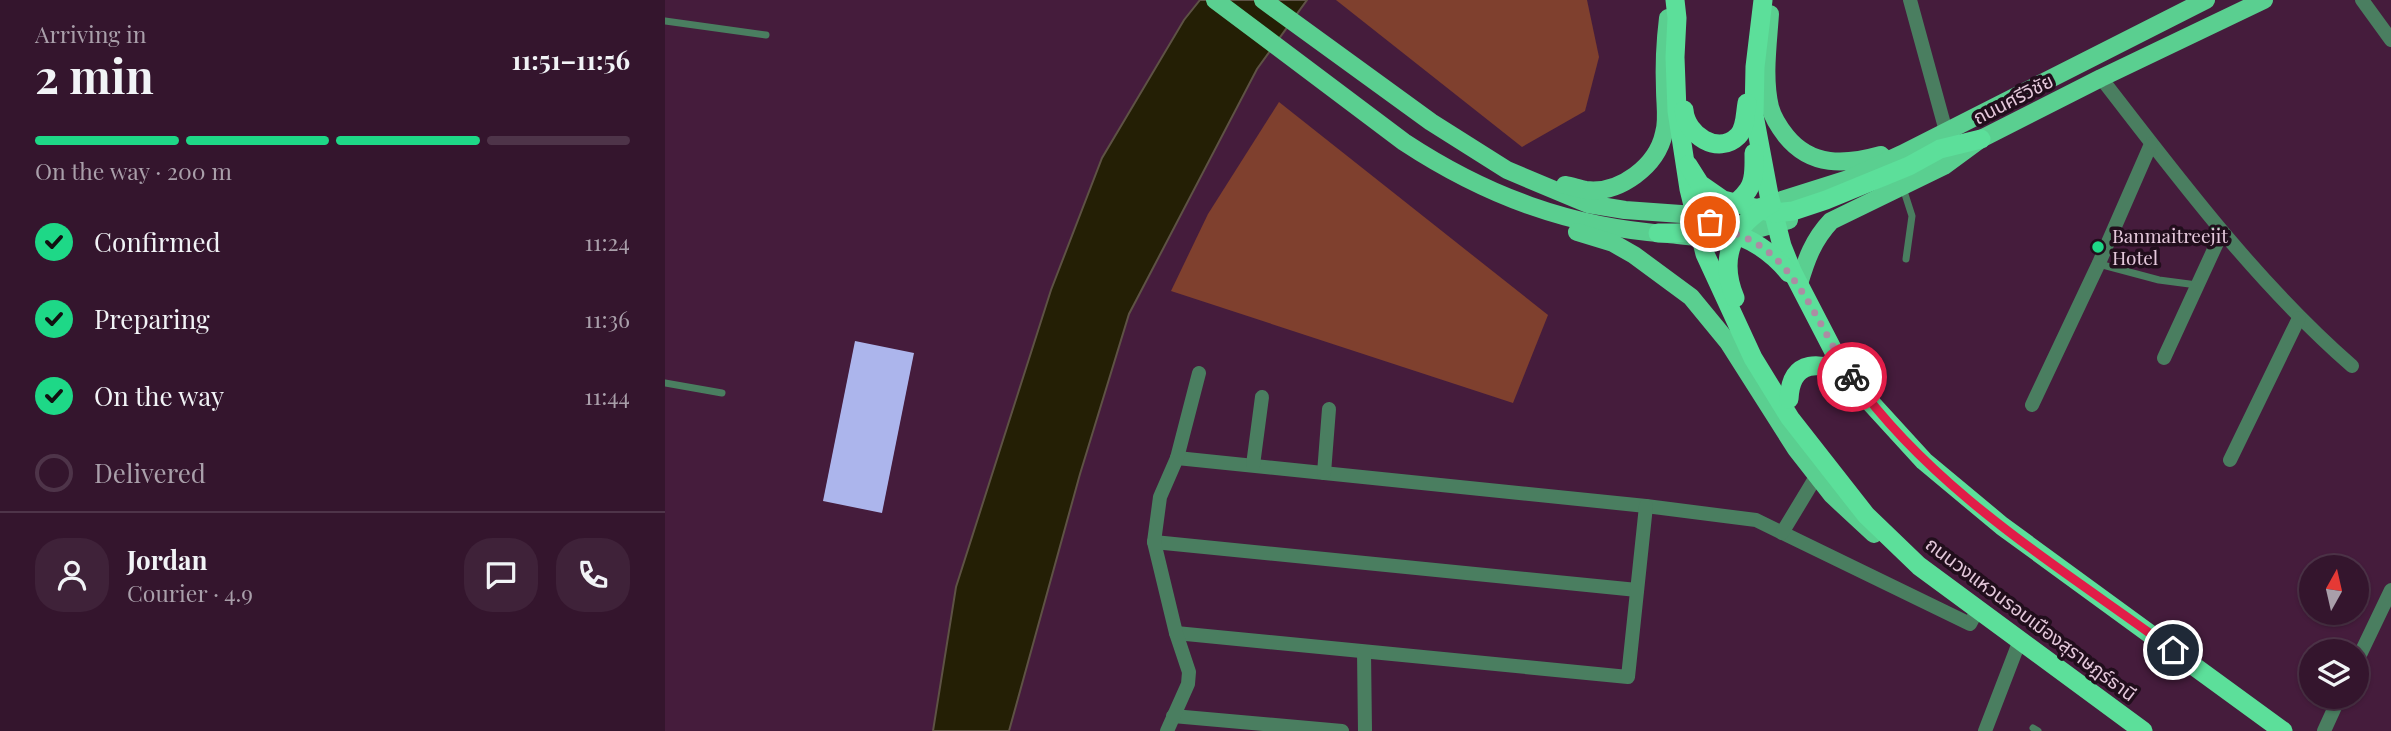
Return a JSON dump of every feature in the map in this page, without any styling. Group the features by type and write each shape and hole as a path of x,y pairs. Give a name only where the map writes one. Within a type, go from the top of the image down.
{"highway":[{"path":"1673,0 1677,18 1675,47 1682,71 1684,117 1689,130 1703,140 1727,143 1743,129 1747,102"},
{"path":"1658,233 1689,231 1734,204 1748,190 1754,173 1754,154 1747,102 1746,56 1758,0"},
{"path":"1763,0 1755,66 1754,116 1767,212 1799,284 1835,354 1895,432 1923,461 2002,526 2283,731"},
{"name":"ถนนวงแหวนรอบเมืองสุราษฎร์ธานี","path":"1675,47 1677,111 1683,155 1703,224 1705,254 1753,358 1790,418 1866,515 1919,566 2143,731"},
{"path":"1683,155 1700,184 1723,200 1767,212 1793,211 1884,177 1940,149 1981,139"},
{"path":"1767,212 1747,220 1736,234 1730,246 1727,268 1733,292 1756,350 1806,424 1858,491 1933,576"},
{"path":"1703,224 1736,234 1764,249 1783,265 1799,284"},
{"path":"1789,399 1790,383 1797,373 1808,366 1819,364 1850,375"}],"main road":[{"path":"1215,0 1336,91 1469,185 1552,227 1613,243 1674,282 1692,297 1728,342 1796,449 1832,495 1896,556 1933,576"},
{"path":"1263,0 1381,86 1443,117 1504,159 1554,182 1587,190 1617,186 1633,178 1658,150 1664,133 1665,57 1673,0"},
{"path":"1769,0 1767,66 1770,107 1777,125 1789,140 1805,153 1829,163 1857,161 1880,155 1944,124 1973,117"},
{"name":"ถนนศรีวิชัย","path":"1381,86 1507,170 1588,204 1703,224 1767,212 1848,179 2021,93 2187,4 2206,0"},
{"name":"ถนนศรีวิชัย","path":"1799,284 1818,234 1831,221 1944,166 1981,139 2264,0"},
{"path":"1437,164 1527,206 1558,216 1595,225 1658,233"}],"street":[{"path":"1910,0 1944,124"},
{"path":"2362,0 2391,40"},
{"path":"2101,78 2222,232 2299,318 2352,366"},
{"path":"2032,405 2151,144"},
{"path":"2164,358 2222,232"},
{"path":"2230,460 2299,318"},
{"path":"1167,731 1188,684 1189,672 1176,633 1154,542 1160,497 1177,458 1199,373"},
{"path":"1253,465 1262,397"},
{"path":"1324,473 1329,410"},
{"path":"1177,458 1646,506 1756,520 1970,624 1978,610"},
{"path":"1782,533 1817,475"},
{"path":"1176,633 1628,677 1646,506"},
{"path":"1154,542 1637,590"},
{"path":"2368,639 2391,590"},
{"path":"1985,731 2020,639"},
{"path":"1364,652 1365,731"},
{"path":"2323,731 2334,709"},
{"path":"1173,716 1342,731"}],"lane":[{"path":"665,20 766,35"},
{"path":"1903,187 1912,216 1906,259"},
{"path":"2099,263 2159,280 2198,285"},
{"path":"665,383 722,393"}],"shaded area":[{"path":"1200,0 1307,0 1257,69 1129,314 1080,474 1009,731 933,731 956,587 1051,290 1102,158 1184,20"},
{"path":"1336,0 1587,0 1599,57 1585,111 1522,147"},
{"path":"1279,102 1548,315 1513,403 1171,291 1208,214"}],"building":[{"path":"855,341 914,353 882,513 823,501"}],"way so far":[{"path":"1710,222 1699,227 1736,234 1764,249 1783,265 1799,284 1835,354 1852,377"}],"place":[{"name":"Banmaitreejit Hotel","path":"2098,247"}],"route":[{"path":"1852,377 1895,432 1923,461 2002,526 2173,650"}]}
